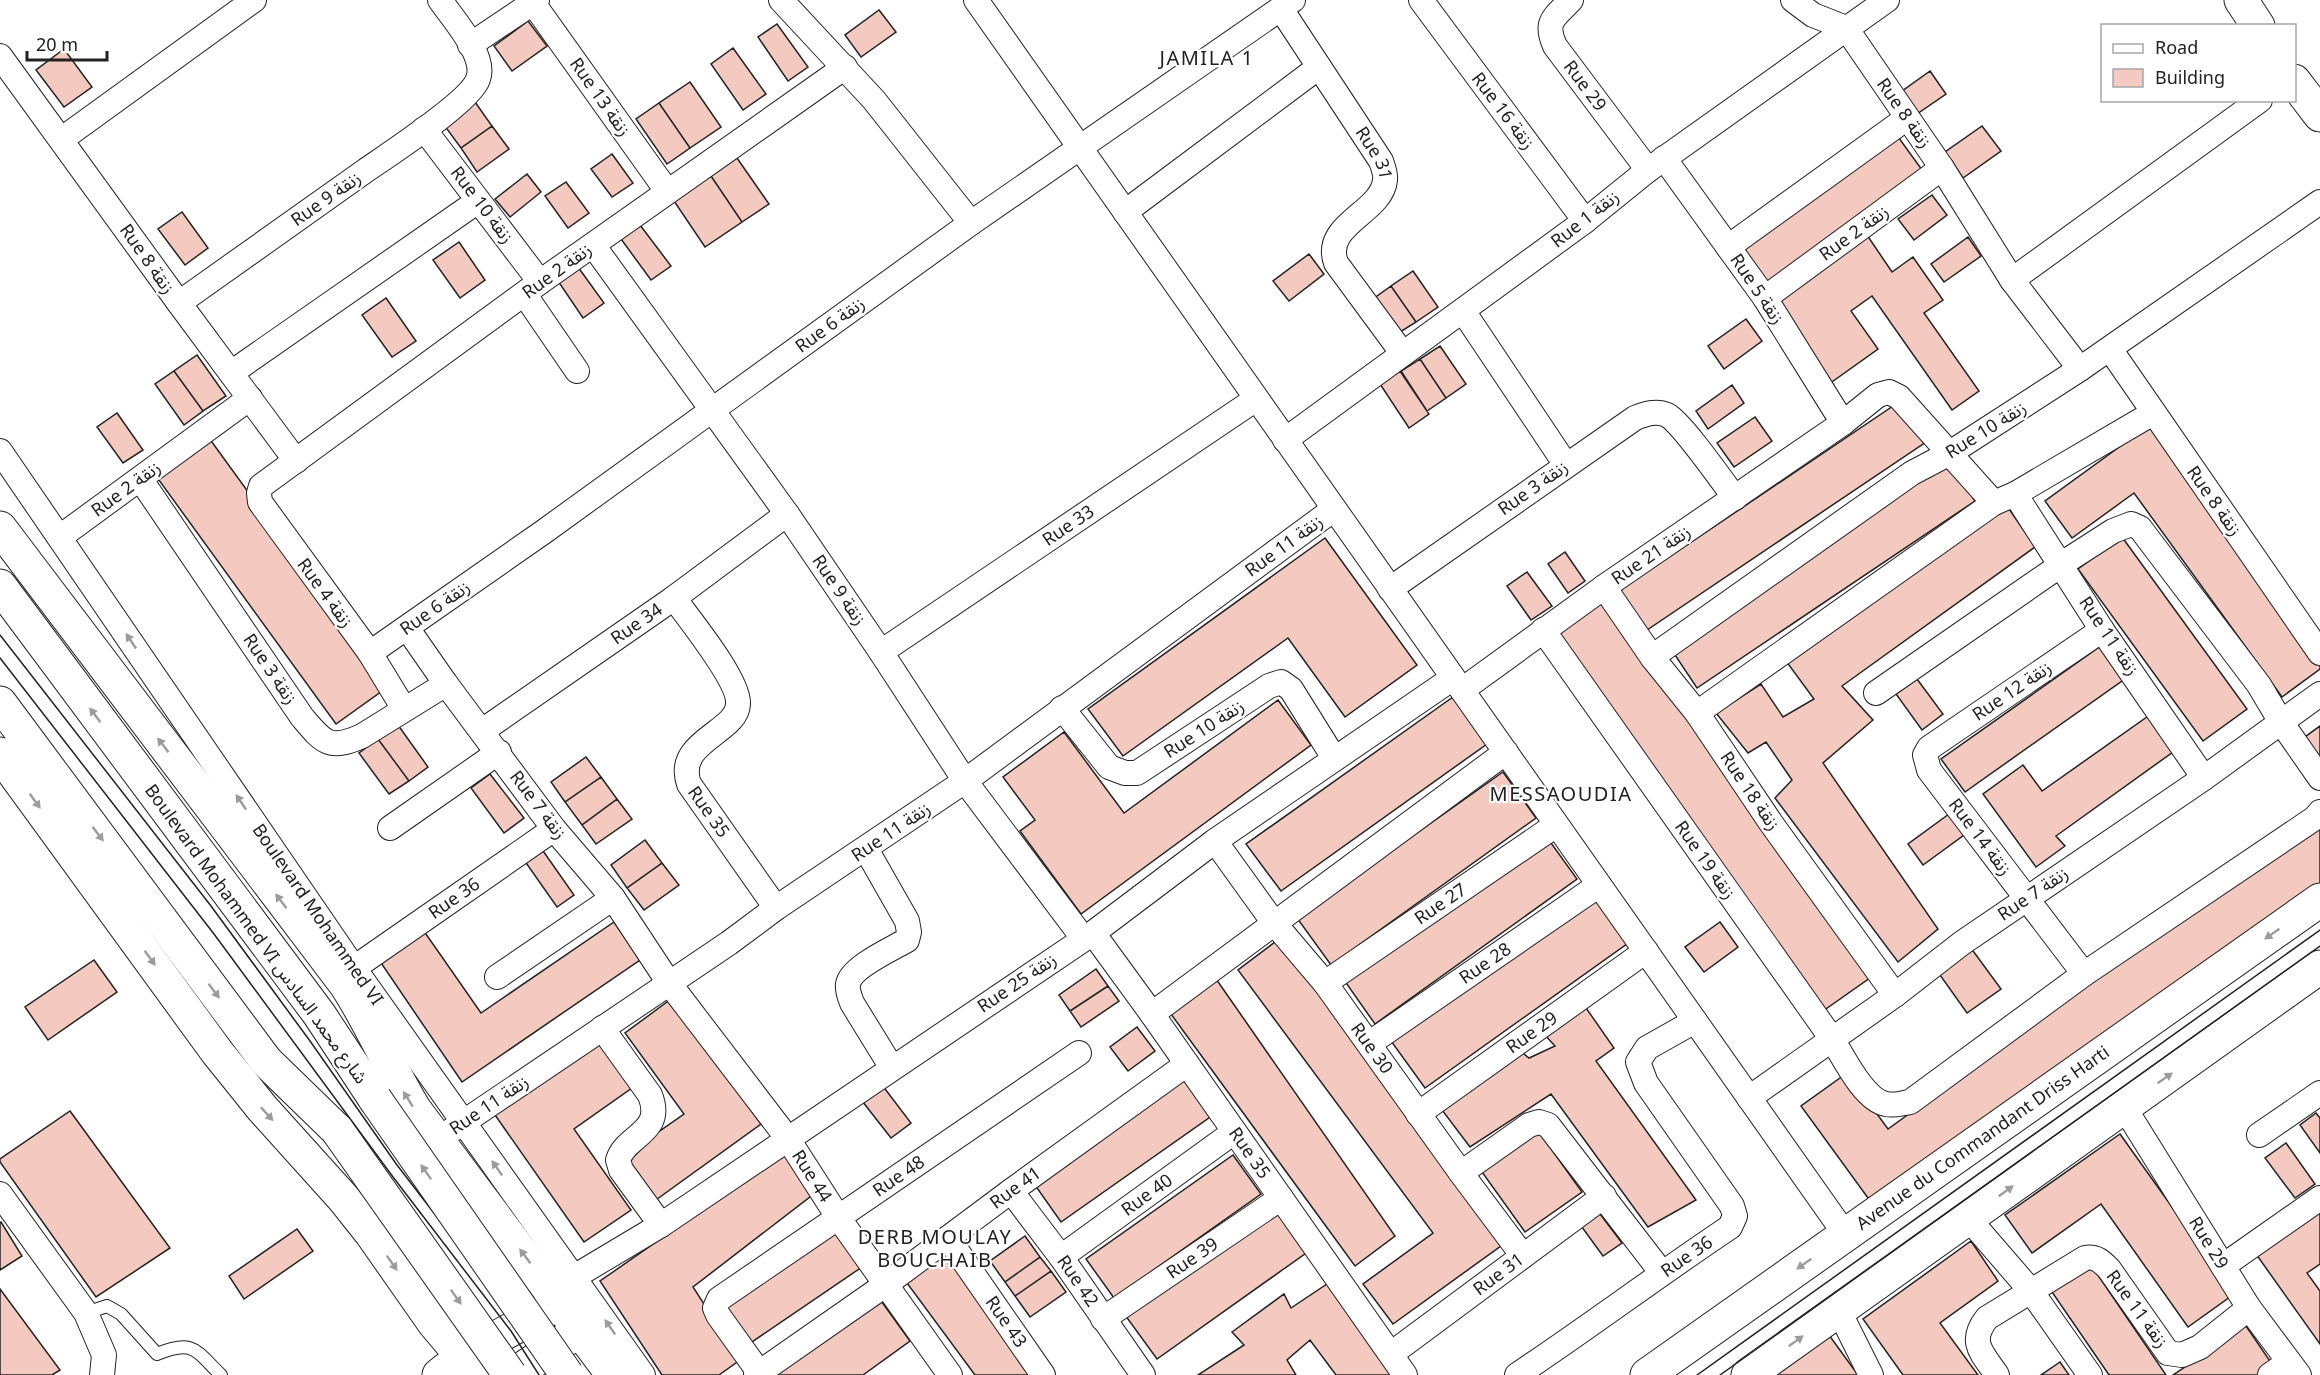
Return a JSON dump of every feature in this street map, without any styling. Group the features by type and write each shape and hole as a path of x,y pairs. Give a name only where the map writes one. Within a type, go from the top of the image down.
{"main road":[{"path":"2241,0 2257,24"},
{"path":"2296,82 2320,115"},
{"name":"Boulevard Mohammed VI","path":"0,528 346,985 373,1029 400,1086 450,1131 567,1290 580,1330 613,1375"},
{"name":"Boulevard Mohammed VI شارع محمد السادس","path":"0,586 319,1014 375,1099 567,1375"},
{"path":"0,703 266,1060 337,1130 512,1375 580,1330"},
{"path":"0,754 217,1052 261,1108 344,1199 371,1233 434,1323 460,1369 567,1290"},
{"name":"Avenue du Commandant Driss Harti","path":"1647,1375 2320,900"},
{"path":"1748,1375 2320,967"}],"street":[{"path":"62,139 254,0"},
{"path":"440,0 470,45 535,1"},
{"path":"782,0 845,67 912,146 971,223"},
{"path":"976,0 1845,1234"},
{"name":"Rue 16 زنقة","path":"1420,0 1585,221"},
{"name":"Rue 29","path":"1572,0 1552,19 1549,33 1555,46 1656,164"},
{"path":"1793,0 1813,15 1846,28"},
{"name":"Rue 1 زنقة","path":"1285,440 1585,221 1656,164 1887,0"},
{"name":"Rue 13 زنقة","path":"535,1 667,191"},
{"name":"Rue 6 زنقة","path":"370,653 713,410 971,223 1287,4"},
{"name":"Rue 31","path":"1287,4 1319,67 1381,161 1386,179 1382,191 1337,237 1332,253 1336,263 1403,354"},
{"name":"Rue 8 زنقة","path":"1846,28 1942,168 2012,280 2080,369"},
{"name":"Rue 9 زنقة","path":"179,303 424,129 471,92 478,80 480,63 470,45"},
{"name":"Rue 8 زنقة","path":"0,56 296,461"},
{"name":"Rue 2 زنقة","path":"270,478 667,191 845,67"},
{"path":"1125,212 1319,67"},
{"path":"2012,280 2257,102"},
{"path":"1728,247 1907,118"},
{"name":"Rue 10 زنقة","path":"424,129 478,201 532,288"},
{"name":"Rue 5 زنقة","path":"1656,164 1728,247 1765,298 1843,423"},
{"name":"Rue 2 زنقة","path":"1765,298 1942,168"},
{"path":"231,373 478,201"},
{"name":"Rue 10 زنقة","path":"1652,657 1912,473 1950,453 2109,350 2320,202"},
{"name":"Rue 9 زنقة","path":"592,245 787,514 965,781 1088,935"},
{"path":"532,288 577,371"},
{"path":"1463,311 1566,465"},
{"name":"Rue 8 زنقة","path":"2109,350 2320,652"},
{"path":"1843,423 1878,395 1889,392 1899,397 1950,453 2004,498"},
{"name":"Rue 2 زنقة","path":"60,537 141,480 250,398"},
{"name":"Rue 33","path":"881,652 1257,399"},
{"name":"Rue 3 زنقة","path":"1390,589 1566,465 1635,418 1646,414 1658,413 1668,416 1680,427 1735,498"},
{"path":"1697,713 2004,498 2153,413"},
{"name":"Rue 21 زنقة","path":"1457,684 1543,630 1843,423"},
{"name":"Boulevard Mohammed VI","path":"0,451 354,968 450,1131"},
{"name":"Rue 4 زنقة","path":"270,478 259,489 260,502 370,653 404,709"},
{"name":"Rue 3 زنقة","path":"141,480 302,717 319,737 329,744 349,743 446,684"},
{"name":"Rue 11 زنقة","path":"2004,498 2061,565 2102,630 2204,778"},
{"name":"Rue 11 زنقة","path":"450,1131 965,781 1334,509"},
{"name":"Rue 34","path":"482,731 674,598 787,514"},
{"path":"1876,693 2061,565 2123,526 2131,524 2140,528 2259,685 2317,774"},
{"name":"Rue 18 زنقة","path":"1604,587 1652,657 1697,713 1771,823 1895,995"},
{"name":"Rue 35","path":"674,598 724,669 738,695 739,703 733,716 690,756 686,774 689,784 776,908"},
{"name":"Rue 7 زنقة","path":"407,627 446,684 554,828 613,898 669,983"},
{"name":"Rue 19 زنقة","path":"1543,630 1832,1039 1865,1091 1875,1100 1885,1104 1910,1102 2084,974"},
{"name":"Rue 12 زنقة","path":"1925,755 1929,748 2102,630"},
{"name":"Rue 10 زنقة","path":"1062,708 1109,767 1125,773 1137,773 1269,686 1281,682 1291,689 1334,758"},
{"name":"Rue 25 زنقة","path":"567,1290 1088,935 1215,841 1334,758 1457,684"},
{"name":"Rue 7 زنقة","path":"1749,1098 1895,995 1962,943 2204,778 2320,694"},
{"path":"390,828 499,752"},
{"path":"1152,1014 1506,752"},
{"name":"Rue 14 زنقة","path":"1925,755 1929,770 2084,974"},
{"path":"2084,974 2320,812"},
{"name":"Rue 27","path":"1325,983 1556,825"},
{"name":"Rue 36","path":"354,968 554,828"},
{"name":"Rue 30","path":"1215,841 1274,923 1325,983 1370,1043 1418,1114 1523,1256"},
{"path":"866,849 907,921 909,932 907,940 855,971 848,982 848,991 852,1002 892,1068"},
{"name":"Rue 28","path":"1370,1043 1599,885"},
{"path":"497,977 613,898"},
{"name":"Rue 35","path":"1088,935 1152,1014 1405,1375"},
{"name":"Rue 29","path":"1418,1114 1646,951"},
{"name":"Rue 44","path":"669,983 788,1139 838,1217 950,1375"},
{"name":"Rue 36","path":"1461,1173 1529,1125 1539,1122 1548,1125 1662,1273 1730,1227 1735,1216 1732,1206 1646,1083 1638,1062 1647,1048 1695,1021"},
{"path":"602,1028 654,1104 654,1113 647,1128 624,1149 618,1160 621,1170 661,1225"},
{"name":"Rue 48","path":"759,1374 718,1315 715,1308 719,1299 1078,1053"},
{"name":"Rue 41","path":"759,1374 885,1285 1187,1064"},
{"path":"2259,1135 2320,1093"},
{"name":"Rue 29","path":"2124,1107 2286,1371"},
{"name":"Rue 40","path":"1061,1257 1234,1132"},
{"name":"Rue 42","path":"1011,1191 1061,1257 1143,1375"},
{"path":"0,1194 86,1313 104,1355 102,1375"},
{"name":"Rue 31","path":"1391,1354 1604,1196"},
{"name":"Rue 39","path":"1103,1319 1281,1198"},
{"path":"2223,1266 2320,1198"},
{"path":"1968,1218 2031,1291 2090,1375"},
{"name":"Rue 43","path":"948,1239 1043,1375"},
{"name":"Rue 11 زنقة","path":"1997,1375 1976,1339 1979,1328 1987,1318 2085,1258 2099,1259 2109,1269 2168,1353 2182,1355 2200,1347 2249,1308"},
{"path":"1518,1375 1572,1339 1662,1273"},
{"name":"Boulevard Mohammed VI","path":"567,1290 644,1375"},
{"path":"1839,1311 1871,1375"}],"lane":[{"path":"86,1313 107,1306 121,1314 157,1354 176,1346 194,1348 220,1375"}],"building":[{"path":"879,10 896,32 861,57 845,35"},
{"path":"528,21 547,46 512,71 494,46"},
{"path":"777,24 808,67 788,81 758,37"},
{"path":"733,48 766,94 743,110 711,64"},
{"path":"64,49 92,87 64,107 36,70"},
{"path":"1930,71 1946,94 1914,116 1898,94"},
{"path":"690,82 721,127 690,148 659,103"},
{"path":"475,102 492,126 461,148 444,125"},
{"path":"659,103 690,148 667,164 636,119"},
{"path":"492,126 509,149 477,172 461,148"},
{"path":"1982,126 2001,151 1963,178 1945,152"},
{"path":"1896,134 1925,174 1771,287 1741,247"},
{"path":"612,154 633,183 612,197 591,169"},
{"path":"737,158 769,204 742,222 711,176"},
{"path":"527,174 541,192 510,217 495,199"},
{"path":"711,176 742,222 705,247 674,201"},
{"path":"566,182 589,213 568,228 545,196"},
{"path":"1932,195 1947,215 1914,240 1898,219"},
{"path":"182,212 208,248 185,265 158,229"},
{"path":"640,225 671,266 651,280 621,239"},
{"path":"1867,235 1892,272 1913,257 1943,300 1924,313 1979,391 1952,410 1872,296 1851,311 1878,349 1829,384 1771,302"},
{"path":"1968,237 1981,256 1944,282 1931,264"},
{"path":"459,242 485,280 460,298 433,260"},
{"path":"1309,254 1324,274 1289,301 1273,281"},
{"path":"578,267 604,303 583,318 558,281"},
{"path":"1413,271 1438,307 1416,322 1391,286"},
{"path":"1391,286 1416,322 1397,334 1373,299"},
{"path":"386,298 416,341 392,357 362,315"},
{"path":"1746,319 1762,341 1724,369 1708,346"},
{"path":"1440,346 1466,384 1446,398 1420,359"},
{"path":"197,355 226,396 203,411 174,371"},
{"path":"1420,359 1446,398 1427,411 1401,371"},
{"path":"174,371 203,411 184,425 155,384"},
{"path":"1400,371 1429,414 1409,428 1380,384"},
{"path":"1732,385 1744,403 1708,429 1696,411"},
{"path":"1899,402 1926,442 1647,630 1620,590"},
{"path":"117,413 143,450 123,463 97,427"},
{"path":"1755,417 1772,441 1734,467 1717,443"},
{"path":"2151,424 2320,656 2320,669 2282,697 2134,493 2072,538 2045,501"},
{"path":"209,438 389,686 336,724 156,476"},
{"path":"1949,462 1975,501 1697,688 1671,649"},
{"path":"2007,506 2035,547 1842,686 1873,720 1823,763 1938,929 1898,962 1775,798 1792,780 1766,742 1748,753 1716,713 1761,684 1783,717 1814,699 1786,661"},
{"path":"2122,537 2247,709 2203,741 2078,569"},
{"path":"1325,538 1417,665 1345,717 1288,638 1123,756 1088,709"},
{"path":"1565,552 1585,581 1568,593 1548,564"},
{"path":"1527,572 1552,606 1531,620 1507,586"},
{"path":"1600,592 1874,975 1823,1011 1549,628"},
{"path":"2105,643 2129,676 1965,792 1941,759"},
{"path":"1917,679 1943,714 1922,730 1896,694"},
{"path":"1453,697 1487,744 1281,891 1246,844"},
{"path":"1278,700 1311,745 1081,914 1020,831 1035,820 1003,777 1064,732 1124,813"},
{"path":"2154,712 2180,747 2056,836 2065,846 2036,867 1983,794 2023,765 2042,791"},
{"path":"398,725 428,767 409,781 378,739"},
{"path":"2320,726 2320,773 2298,742"},
{"path":"378,739 409,781 389,794 359,753"},
{"path":"586,757 601,777 565,802 551,782"},
{"path":"1503,772 1536,818 1331,965 1297,918"},
{"path":"490,774 524,818 504,833 471,788"},
{"path":"601,777 617,799 582,825 565,802"},
{"path":"617,799 632,819 596,844 582,825"},
{"path":"1949,814 1964,835 1923,865 1908,844"},
{"path":"2320,816 2320,888 1876,1209 1801,1106 1847,1073 1888,1129"},
{"path":"1546,836 1577,879 1375,1024 1344,980"},
{"path":"645,840 662,863 627,888 611,865"},
{"path":"541,848 574,895 557,907 524,860"},
{"path":"662,863 679,885 644,910 627,888"},
{"path":"1597,894 1631,941 1425,1088 1391,1041"},
{"path":"614,922 640,960 462,1082 375,954 419,924 481,1013"},
{"path":"1720,922 1738,947 1704,972 1685,947"},
{"path":"1279,939 1505,1243 1393,1324 1363,1284 1433,1233 1238,970"},
{"path":"1968,944 2001,989 1967,1013 1935,968"},
{"path":"94,960 117,992 48,1040 25,1007"},
{"path":"1096,969 1108,986 1070,1011 1059,995"},
{"path":"1214,976 1395,1236 1355,1266 1168,1010"},
{"path":"1108,986 1119,1001 1081,1027 1070,1011"},
{"path":"671,999 761,1124 653,1202 621,1158 684,1114 625,1033"},
{"path":"1584,1005 1614,1048 1596,1061 1696,1200 1648,1227 1551,1094 1470,1147 1439,1106 1518,1049 1529,1058 1555,1046 1542,1032"},
{"path":"1137,1027 1155,1051 1128,1071 1110,1047"},
{"path":"607,1037 639,1083 574,1129 631,1210 584,1242 495,1115"},
{"path":"1182,1071 1213,1115 1061,1222 1030,1178"},
{"path":"879,1081 911,1123 891,1138 859,1097"},
{"path":"70,1111 170,1248 96,1297 0,1162 0,1159"},
{"path":"2316,1113 2320,1118 2320,1153 2300,1125"},
{"path":"1539,1132 1582,1192 1525,1232 1482,1172"},
{"path":"2120,1134 2234,1294 2188,1327 2101,1204 2032,1253 2005,1215"},
{"path":"2286,1143 2315,1184 2295,1198 2265,1158"},
{"path":"784,1153 815,1193 693,1287 740,1360 719,1375 662,1375 600,1281"},
{"path":"1233,1155 1261,1194 1114,1298 1086,1259"},
{"path":"1594,1206 1622,1243 1603,1256 1576,1219"},
{"path":"1278,1207 1309,1251 1157,1359 1125,1315"},
{"path":"2320,1208 2320,1264 2307,1273 2320,1291 2320,1344 2256,1254"},
{"path":"0,1223 22,1256 0,1270"},
{"path":"834,1224 862,1267 746,1346 717,1306"},
{"path":"297,1229 313,1251 244,1299 229,1276"},
{"path":"1025,1236 1040,1257 1005,1282 990,1261"},
{"path":"1971,1241 1998,1281 1940,1323 1978,1375 1903,1375 1863,1319"},
{"path":"947,1246 1039,1375 975,1375 904,1279"},
{"path":"1040,1257 1051,1271 1015,1296 1005,1282"},
{"path":"2091,1265 2166,1375 2109,1375 2052,1292"},
{"path":"1051,1271 1066,1292 1030,1317 1015,1296"},
{"path":"1333,1280 1399,1375 1336,1375 1310,1340 1287,1360 1296,1375 1198,1375 1244,1345 1232,1332 1284,1294 1291,1308"},
{"path":"0,1289 60,1370 52,1375 0,1375"},
{"path":"879,1298 910,1341 863,1375 772,1375"},
{"path":"2246,1326 2274,1367 2263,1375 2173,1375"},
{"path":"1829,1335 1858,1375 1773,1375"},
{"path":"2060,1362 2069,1375 2041,1375"}],"tram line":[{"path":"0,635 211,906 397,1165 521,1326 555,1375"},
{"path":"0,658 214,934 393,1177 511,1331 539,1375"},
{"path":"1697,1375 2320,930"},
{"path":"1720,1375 2320,946"}],"district":[{"name":"JAMILA 1","path":"1207,58"},
{"name":"MESSAOUDIA","path":"1561,794"},
{"name":"DERB MOULAY BOUCHAIB","path":"935,1248"}]}
